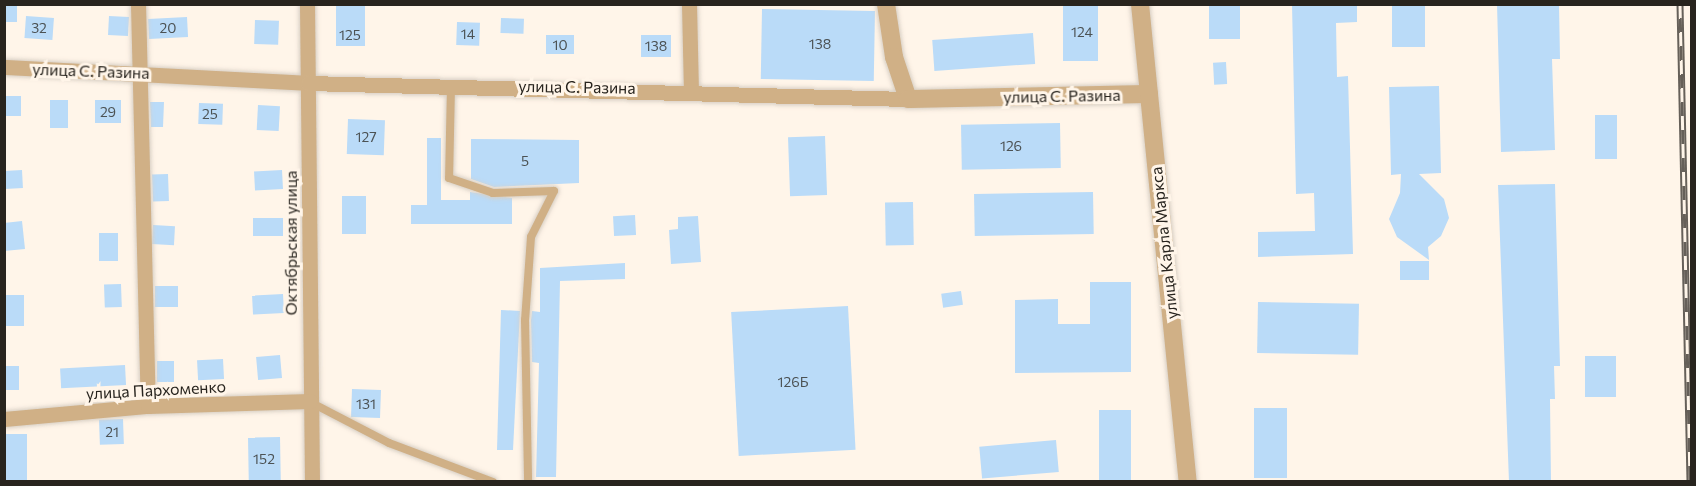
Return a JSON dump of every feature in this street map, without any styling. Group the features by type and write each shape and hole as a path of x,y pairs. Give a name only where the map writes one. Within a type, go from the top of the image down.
{"street":[{"path":"138,4 137,72 148,406"},
{"name":"Октябрьская улица","path":"308,4 312,482"},
{"path":"688,4 691,90"},
{"path":"886,4 894,57 908,99"},
{"name":"улица Карла Маркса","path":"1140,4 1188,482"},
{"name":"улица С. Разина","path":"4,67 308,82 691,90 908,99 1149,94"},
{"name":"улица Пархоменко","path":"4,419 148,406 310,401"}],"lane":[{"path":"451,85 449,177 493,193 554,191 531,237 525,320 528,482"},
{"path":"310,401 389,443 493,482"}],"building":[{"path":"4,4 17,4 17,22 4,22"},
{"path":"336,4 365,4 365,46 336,46"},
{"path":"1063,4 1098,4 1098,61 1063,61"},
{"path":"1209,4 1240,4 1240,39 1209,39"},
{"path":"1292,4 1357,4 1357,22 1336,23 1337,77 1348,76 1353,254 1258,257 1258,232 1315,231 1314,193 1296,194"},
{"path":"1392,4 1425,4 1425,47 1392,47"},
{"path":"1497,4 1559,4 1560,59 1552,59 1555,150 1501,152"},
{"path":"762,9 875,11 874,81 761,79"},
{"path":"26,16 54,18 52,40 24,38"},
{"path":"109,16 129,17 128,36 108,35"},
{"path":"187,17 188,37 149,39 148,19"},
{"path":"501,18 524,19 523,34 500,33"},
{"path":"255,20 279,21 278,45 254,44"},
{"path":"457,22 480,23 479,46 456,45"},
{"path":"1033,33 1035,64 934,71 932,40"},
{"path":"546,35 574,35 574,54 546,54"},
{"path":"641,35 671,35 671,57 641,57"},
{"path":"1226,62 1227,84 1214,85 1213,63"},
{"path":"1439,86 1441,173 1419,174 1444,199 1449,218 1441,236 1428,247 1429,260 1397,237 1389,219 1400,193 1401,174 1391,175 1389,87"},
{"path":"4,96 21,96 21,116 4,116"},
{"path":"50,100 68,100 68,128 50,128"},
{"path":"95,100 121,100 121,123 95,123"},
{"path":"150,102 164,102 163,127 151,127"},
{"path":"199,103 223,104 222,125 198,124"},
{"path":"258,105 280,106 279,131 257,130"},
{"path":"1595,115 1617,115 1617,159 1595,159"},
{"path":"348,119 385,120 384,155 347,154"},
{"path":"1060,123 1061,168 962,170 961,125"},
{"path":"825,136 827,195 790,196 788,137"},
{"path":"427,138 441,138 441,200 470,200 470,192 512,198 512,224 411,224 411,205 427,205"},
{"path":"471,139 579,140 579,183 494,187 471,179"},
{"path":"22,170 23,188 5,189 4,171"},
{"path":"282,170 283,189 255,190 254,171"},
{"path":"168,174 169,201 153,202 152,175"},
{"path":"1555,184 1560,366 1554,366 1555,399 1550,399 1551,482 1509,482 1498,185"},
{"path":"1093,192 1094,234 975,236 974,194"},
{"path":"342,196 366,196 366,234 342,234"},
{"path":"885,202 913,202 914,245 886,245"},
{"path":"635,215 636,235 614,236 613,216"},
{"path":"698,216 701,262 671,264 669,230 678,229 678,217"},
{"path":"253,218 283,218 283,236 253,236"},
{"path":"22,221 25,249 4,251 4,223"},
{"path":"153,225 175,226 174,245 152,244"},
{"path":"99,233 118,233 118,261 99,261"},
{"path":"1400,261 1429,261 1429,280 1400,280"},
{"path":"625,263 625,279 560,281 556,477 536,477 539,363 532,362 531,320 532,311 540,312 540,268"},
{"path":"1090,282 1131,282 1131,372 1015,373 1015,300 1058,299 1058,324 1090,324"},
{"path":"121,284 122,307 105,308 104,285"},
{"path":"155,286 178,286 178,307 155,307"},
{"path":"961,291 963,305 943,308 941,294"},
{"path":"283,294 284,313 253,315 252,296"},
{"path":"4,295 24,295 24,326 4,326"},
{"path":"1258,302 1359,304 1358,355 1257,353"},
{"path":"848,306 856,450 739,456 731,312"},
{"path":"501,310 520,311 513,450 497,450"},
{"path":"280,355 282,378 258,380 256,357"},
{"path":"1585,356 1616,356 1616,397 1585,397"},
{"path":"223,359 224,379 198,380 197,360"},
{"path":"157,361 174,361 174,382 157,382"},
{"path":"125,365 126,385 61,388 60,368"},
{"path":"4,366 19,366 19,390 4,390"},
{"path":"352,389 381,390 380,418 351,417"},
{"path":"1254,408 1287,408 1287,478 1254,478"},
{"path":"1099,410 1131,410 1131,482 1099,482"},
{"path":"123,419 124,444 100,445 99,420"},
{"path":"4,434 27,434 27,482 4,482"},
{"path":"280,437 281,480 249,481 248,438"},
{"path":"1056,440 1059,472 982,479 979,447"}],"railway":[{"path":"1680,4 1690,482"}]}
